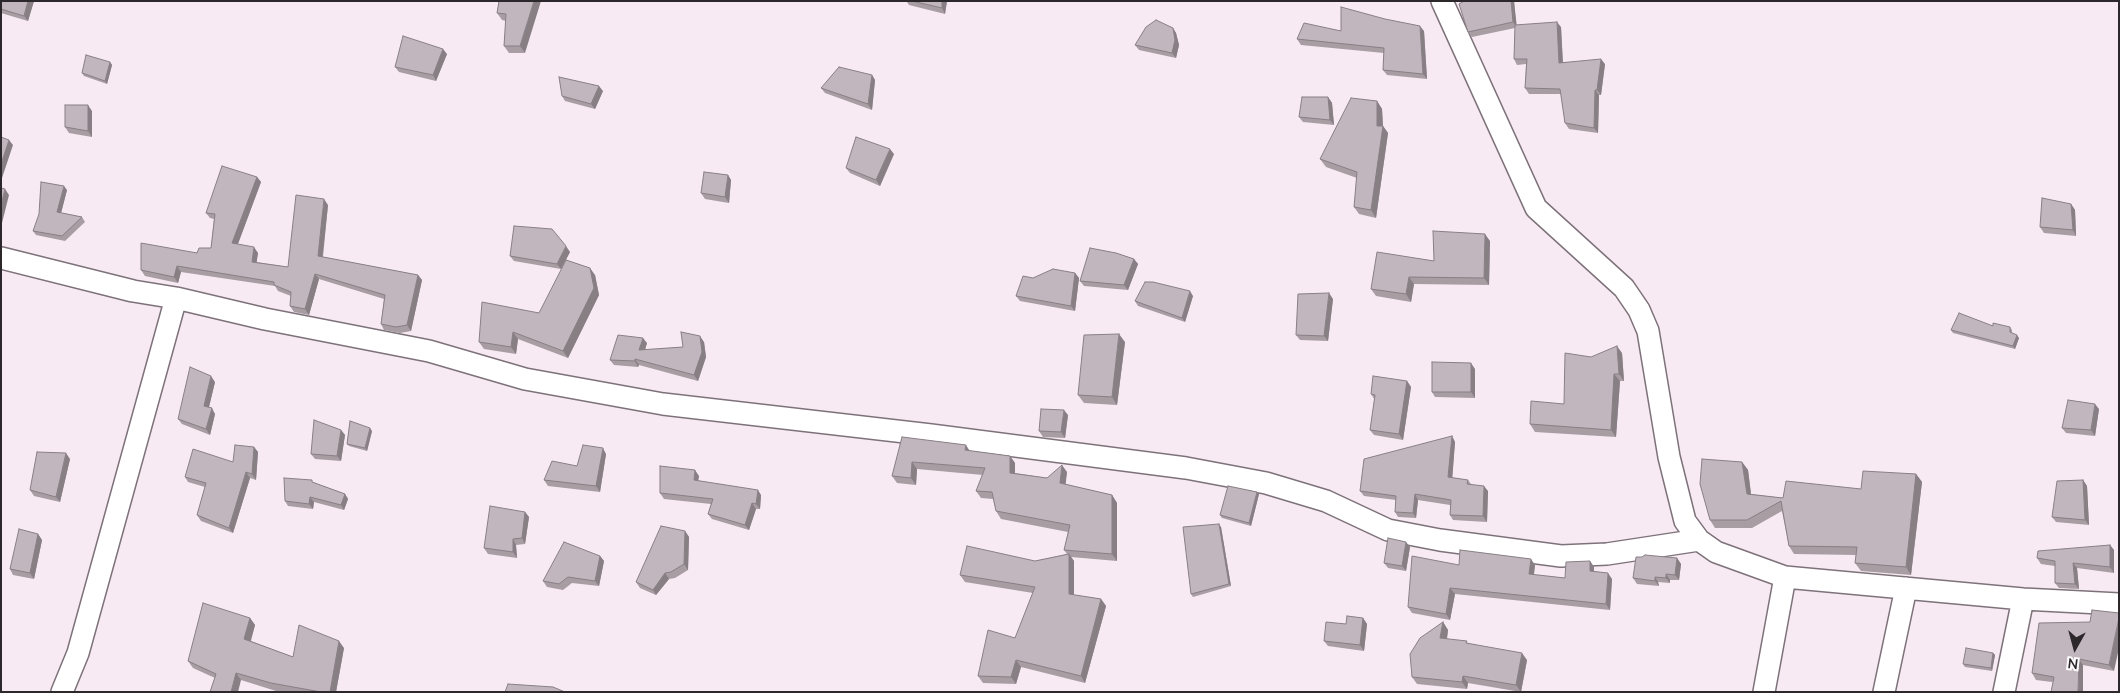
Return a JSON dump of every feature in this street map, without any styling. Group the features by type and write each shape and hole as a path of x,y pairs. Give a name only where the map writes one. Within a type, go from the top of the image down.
{"street":[{"path":"1442,1 1536,208 1624,288 1639,310 1648,331 1669,457 1685,521 1699,540 1716,552 1785,577 2023,599 2119,604"},
{"path":"1,258 133,291 176,298 265,319 429,351 525,379 663,404 932,435 1203,471 1274,486 1326,501 1388,530 1440,540 1561,556 1607,554 1699,540"},
{"path":"62,692 78,653 176,298"},
{"path":"1764,692 1785,577"},
{"path":"1884,692 1906,588"},
{"path":"2004,692 2023,599"}],"building":[{"path":"1,1 28,1 24,16 1,9"},
{"path":"499,1 534,1 520,46 504,46 506,14 497,13"},
{"path":"912,1 942,1 942,8"},
{"path":"1464,1 1511,1 1513,22 1468,32 1459,4"},
{"path":"1341,7 1420,26 1423,74 1383,70 1384,48 1297,39 1304,23 1341,31"},
{"path":"1156,20 1173,28 1175,40 1172,53 1135,45 1146,27"},
{"path":"1557,22 1559,63 1601,59 1597,90 1595,90 1594,128 1565,123 1560,89 1525,88 1527,59 1514,59 1515,25"},
{"path":"403,36 443,49 433,75 395,67"},
{"path":"86,55 110,62 105,81 82,73"},
{"path":"839,67 872,75 868,104 821,88"},
{"path":"559,77 599,86 591,104 562,96"},
{"path":"1302,97 1328,97 1330,120 1299,117"},
{"path":"1351,98 1377,101 1377,126 1383,126 1371,210 1354,207 1357,172 1320,159"},
{"path":"65,105 88,105 88,131 65,127"},
{"path":"1,137 9,140 1,164"},
{"path":"856,137 890,149 876,180 846,168"},
{"path":"222,166 257,177 232,243 254,247 252,262 288,267 296,195 324,199 318,256 418,275 407,325 396,327 381,324 385,295 315,274 305,309 290,306 291,292 274,285 274,282 177,266 174,277 141,270 141,243 197,253 199,248 211,248 215,214 206,213"},
{"path":"704,172 728,175 725,197 701,193"},
{"path":"41,182 64,186 57,212 82,217 62,236 33,231 39,214"},
{"path":"1,188 5,189 1,205"},
{"path":"2042,198 2071,204 2073,230 2040,227"},
{"path":"514,226 552,229 566,246 557,264 510,256"},
{"path":"1433,231 1485,234 1484,278 1409,277 1406,294 1371,289 1377,252 1434,261"},
{"path":"1090,248 1134,259 1124,285 1080,281"},
{"path":"566,260 590,268 594,288 563,351 513,332 511,347 479,342 482,302 539,313"},
{"path":"1053,269 1075,273 1071,306 1016,296 1023,276 1033,278"},
{"path":"1145,282 1153,282 1190,291 1182,318 1135,301"},
{"path":"1329,293 1324,336 1296,335 1298,294"},
{"path":"1959,313 1993,326 1993,323 2010,327 2010,332 2017,335 2013,346 1951,330"},
{"path":"681,332 700,336 702,352 694,375 635,359 635,361 610,360 618,335 643,338 639,350 683,347"},
{"path":"1119,334 1112,397 1078,395 1084,335"},
{"path":"1617,346 1619,374 1614,374 1611,430 1530,424 1531,401 1564,404 1565,353 1591,357"},
{"path":"1432,362 1471,363 1471,392 1432,392"},
{"path":"190,367 211,376 204,406 212,408 206,429 178,419"},
{"path":"1373,376 1407,381 1399,434 1370,430 1375,395 1371,394"},
{"path":"2068,400 2095,404 2091,430 2062,428"},
{"path":"1041,409 1064,410 1061,432 1039,431"},
{"path":"314,420 341,430 337,456 311,454"},
{"path":"350,421 370,428 365,448 347,444"},
{"path":"1452,436 1448,477 1468,480 1467,484 1484,486 1483,516 1450,515 1451,500 1415,494 1413,513 1395,512 1396,496 1360,491 1364,459"},
{"path":"902,437 966,445 965,450 1010,456 1010,473 1047,478 1062,465 1060,483 1112,495 1112,554 1064,550 1070,525 996,511 992,492 976,491 985,468 912,462 911,478 892,476"},
{"path":"235,445 254,447 252,474 246,472 229,528 197,515 206,483 185,477 193,449 233,462"},
{"path":"583,445 603,448 596,486 544,480 552,461 577,466"},
{"path":"37,452 66,453 56,497 30,490"},
{"path":"1702,459 1742,462 1747,494 1783,498 1786,481 1861,489 1863,471 1916,474 1906,567 1855,563 1857,547 1789,546 1781,501 1747,520 1710,520 1700,484"},
{"path":"660,466 695,470 694,480 758,490 756,504 752,503 745,525 708,514 713,499 660,493"},
{"path":"284,478 312,480 312,482 345,494 341,505 310,497 309,504 285,501"},
{"path":"2083,480 2085,520 2052,517 2057,481"},
{"path":"1228,486 1257,492 1249,523 1220,515"},
{"path":"490,506 525,512 522,538 513,539 513,552 484,548"},
{"path":"1219,524 1229,584 1191,594 1183,527"},
{"path":"661,526 685,531 684,564 671,572 665,573 653,590 636,582"},
{"path":"19,529 38,534 30,573 10,569"},
{"path":"1388,538 1406,542 1402,566 1384,563"},
{"path":"564,542 600,556 595,581 568,577 559,584 543,581"},
{"path":"2110,545 2110,567 2073,563 2075,584 2055,583 2055,561 2037,558 2038,551"},
{"path":"967,546 1035,561 1069,554 1069,594 1101,599 1081,676 1016,660 1011,677 978,676 988,630 1015,638 1035,587 960,575"},
{"path":"1460,550 1531,559 1529,574 1565,578 1566,562 1590,561 1590,571 1608,573 1606,604 1450,588 1446,614 1408,607 1412,556 1459,565"},
{"path":"1645,555 1677,558 1675,575 1666,574 1666,578 1655,577 1655,581 1633,578 1636,557"},
{"path":"203,603 250,618 244,639 293,657 299,625 339,641 330,692 271,683 236,673 231,692 210,692 216,674 188,661"},
{"path":"2092,610 2119,613 2109,665 2079,659 2078,692 2051,692 2054,677 2032,673 2039,623 2090,622"},
{"path":"1347,616 1363,618 1360,645 1324,641 1326,622 1346,624"},
{"path":"1443,622 1440,638 1467,641 1466,643 1522,653 1516,685 1463,676 1462,682 1412,677 1410,654 1420,638"},
{"path":"1966,648 1993,653 1991,668 1963,664"},
{"path":"508,684 553,687 565,692 505,692"}]}
